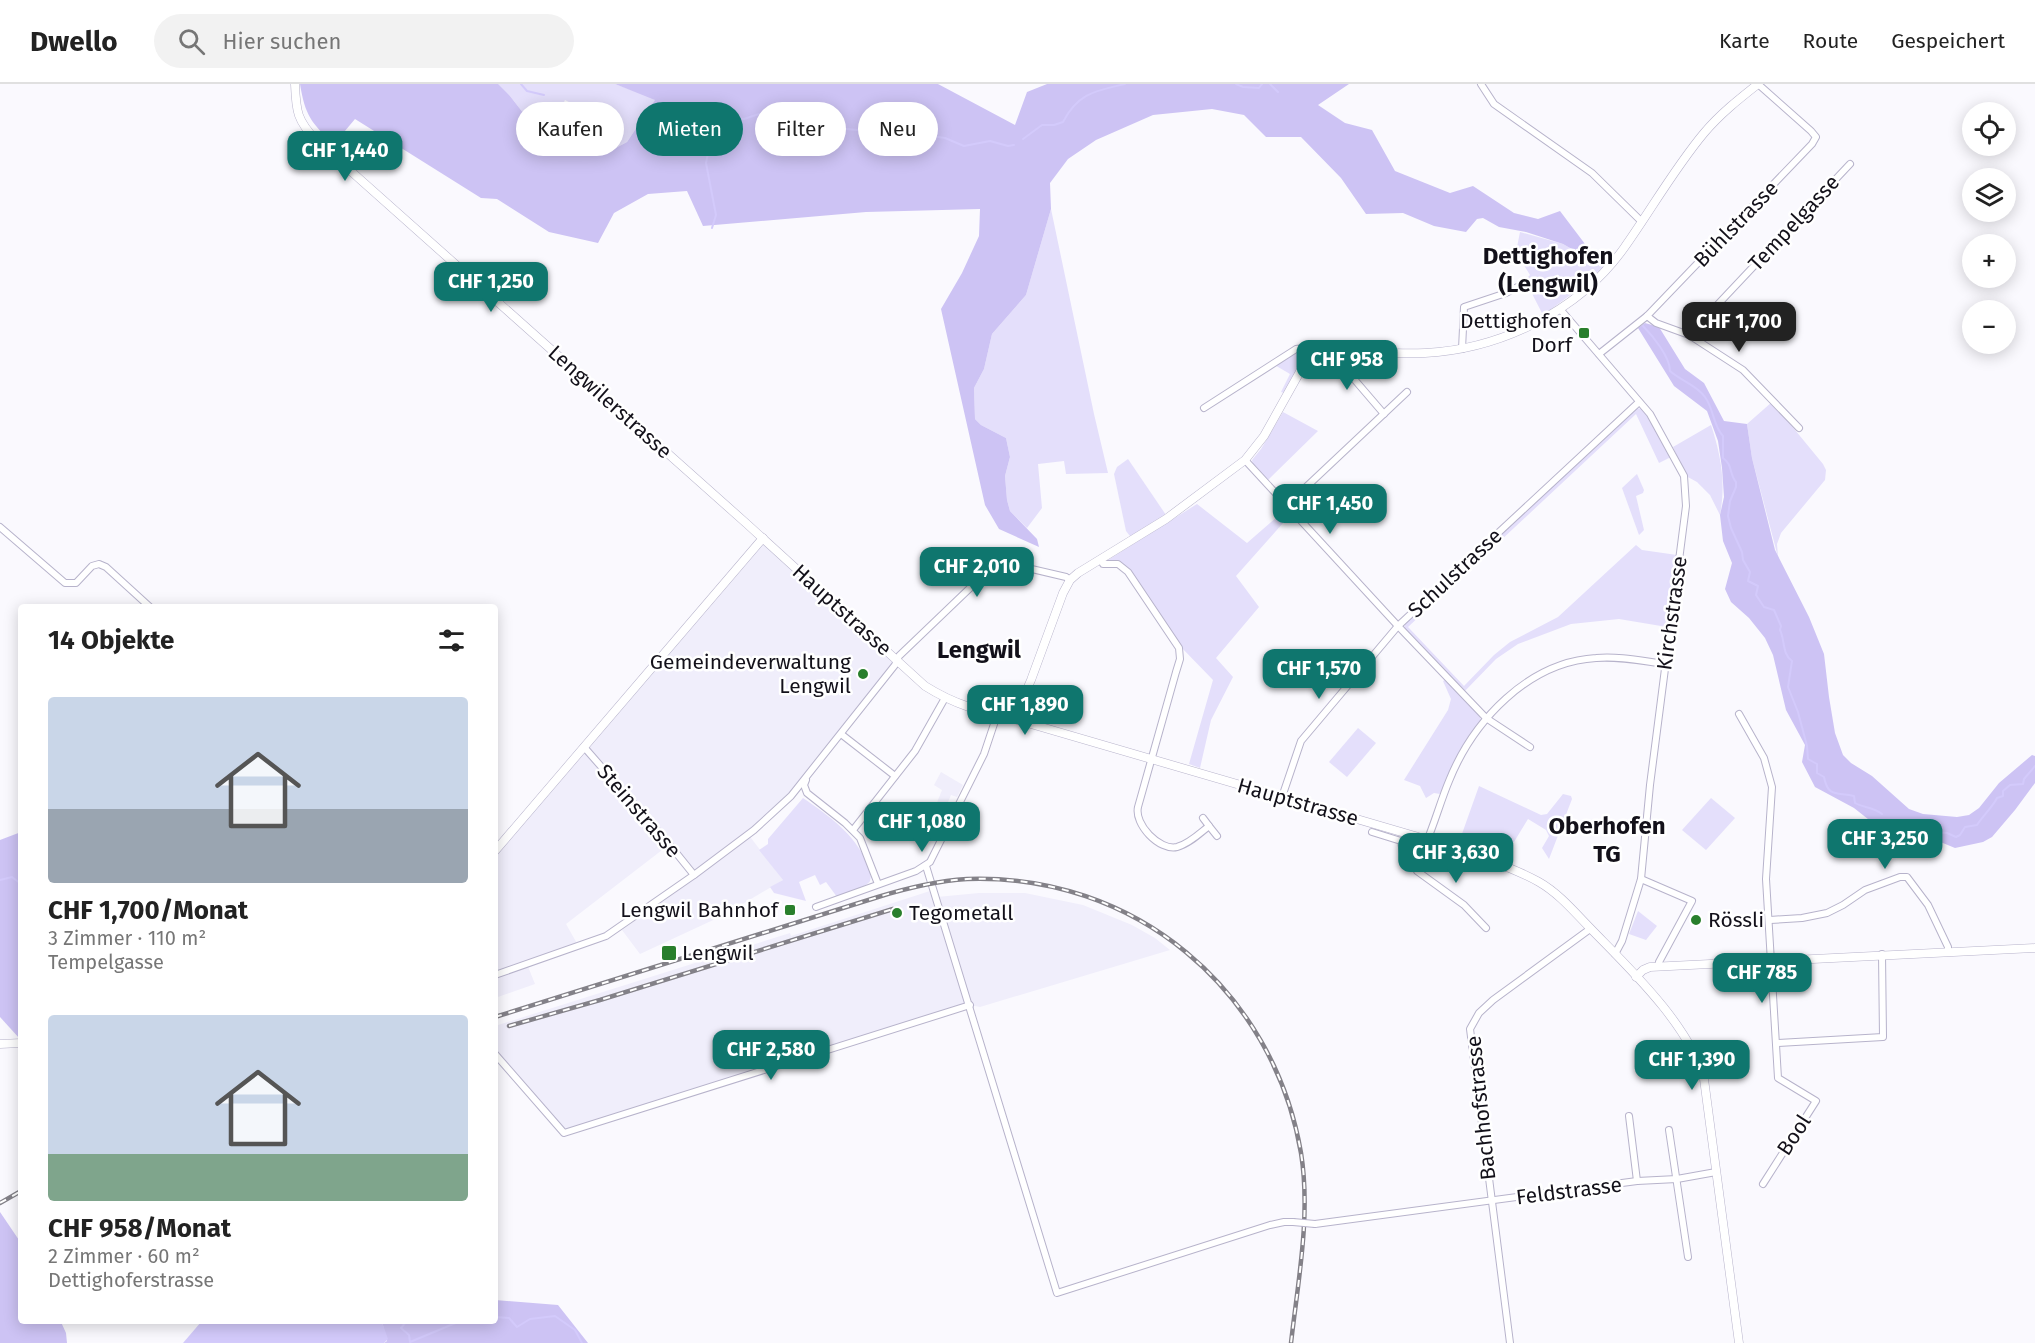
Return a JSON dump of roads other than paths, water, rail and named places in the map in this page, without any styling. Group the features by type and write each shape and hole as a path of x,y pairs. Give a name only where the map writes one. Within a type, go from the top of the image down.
{"street":[{"name":"Lengwilerstrasse","path":"295,84 297,114 303,126 317,141 763,538"},
{"path":"1481,84 1494,104 1585,167 1642,222"},
{"path":"1014,719 1070,580 1183,508 1245,460 1264,436 1299,373 1312,355 1330,350 1425,353 1458,349 1483,344 1525,329 1560,309 1579,295 1611,265 1705,132 1727,109 1758,84"},
{"name":"Bühlstrasse","path":"1599,354 1647,316 1812,144 1816,137 1758,84"},
{"name":"Tempelgasse","path":"1689,335 1850,164"},
{"path":"1458,349 1464,307 1506,293 1525,283"},
{"name":"Kirchstrasse","path":"1560,309 1650,414 1684,476 1686,492 1650,785 1641,879 1622,940 1615,954"},
{"path":"1647,316 1656,323 1689,335 1743,370 1799,428"},
{"path":"1204,408 1296,348 1303,348 1312,355"},
{"path":"1360,351 1354,379 1384,414"},
{"path":"1287,505 1407,392"},
{"name":"Schulstrasse","path":"1282,797 1301,741 1398,626 1639,402"},
{"path":"1245,460 1486,718 1530,747"},
{"path":"0,527 65,583 76,583 92,566 99,564 106,567 147,604"},
{"name":"Hauptstrasse","path":"763,538 918,681 945,698 971,709 1014,719 1426,840 1539,882 1563,901 1615,954 1676,1023 1700,1066 1704,1079 1738,1343"},
{"path":"498,847 763,538"},
{"path":"1101,559 1103,564 1118,564 1128,572 1179,648 1180,658 1136,813 1139,824 1148,834 1164,845 1175,848 1190,841 1209,826"},
{"name":"Steinstrasse","path":"498,974 602,938 694,875 772,815 806,779 899,656 994,565 1002,562 1066,577 1070,580"},
{"path":"1414,866 1457,762 1486,718 1527,682 1556,666 1597,658 1619,658 1665,664"},
{"path":"853,830 915,751 945,698"},
{"name":"Bool","path":"1738,714 1764,758 1772,787 1766,860 1779,1078 1815,1101 1763,1184"},
{"path":"816,907 926,866 933,858 984,754 997,715"},
{"path":"841,734 895,776"},
{"name":"Steinstrasse","path":"584,747 694,875"},
{"path":"806,779 804,785 807,793 860,838 878,884"},
{"path":"1203,818 1217,836"},
{"path":"1372,832 1401,841 1404,860 1464,905 1486,928"},
{"path":"498,1057 564,1133 970,1005 926,866"},
{"path":"1770,920 1802,918 1827,913 1865,890 1903,877 1911,880 1928,905 1948,951"},
{"path":"1641,879 1692,901 1658,967"},
{"name":"Bachhofstrasse","path":"1510,1343 1470,1029 1479,1013 1493,1000 1590,929"},
{"path":"1636,977 1646,969 1658,967 2035,948"},
{"path":"1778,1043 1883,1037 1882,954"},
{"name":"Feldstrasse","path":"970,1005 1057,1293 1284,1222 1315,1224 1637,1181 1677,1179 1716,1172"},
{"path":"0,1044 18,1043"},
{"path":"1629,1116 1637,1181"},
{"path":"1670,1130 1688,1257"}],"waterway":[{"path":"521,84 527,91 544,95"},
{"path":"1023,139 1042,125 1063,122 1075,105 1088,95 1125,84"},
{"path":"1236,84 1259,88 1262,84"},
{"path":"1270,84 1278,92"},
{"path":"743,119 759,114 791,119 812,126 869,131 882,126 945,138 964,146 990,141 1008,146 1014,145"},
{"path":"707,156 706,163 716,215 712,228"},
{"path":"1643,326 1664,353 1670,371 1698,389 1705,397 1723,436 1723,458 1736,482 1728,516 1731,528 1750,572 1748,581 1758,586 1756,595 1764,607 1774,610 1781,626 1785,651 1792,661 1788,687 1798,712 1808,759 1817,764 1817,773 1824,777 1831,791 1854,796 1855,803 1882,814"},
{"path":"1935,832 1947,833 1956,837 1965,827 1977,825 1997,798 2003,796 2003,791 2010,785 2023,784 2024,779 2035,766"},
{"path":"0,880 12,877 18,882"},
{"path":"498,1317 509,1318 517,1327 530,1319 555,1316 575,1330 582,1343"},
{"path":"404,1324 401,1328 409,1335 410,1342 453,1324"}],"railway":[{"path":"498,1016 922,885 967,879 1028,882 1086,896 1139,920 1186,952 1227,993 1260,1040 1285,1094 1301,1153 1305,1200 1291,1343"},
{"path":"509,1026 893,909"},
{"path":"0,1203 18,1193"}],"place":[{"name":"Dettighofen Dorf","path":"1584,333"},
{"name":"Gemeindeverwaltung Lengwil","path":"863,674"},
{"name":"Lengwil Bahnhof","path":"790,910"},
{"name":"Tegometall","path":"897,913"},
{"name":"Rössli","path":"1696,920"},
{"name":"Lengwil","path":"669,953"}],"district":[{"name":"Dettighofen (Lengwil)","path":"1548,270"},
{"name":"Lengwil","path":"979,650"},
{"name":"Oberhofen TG","path":"1607,840"}]}
